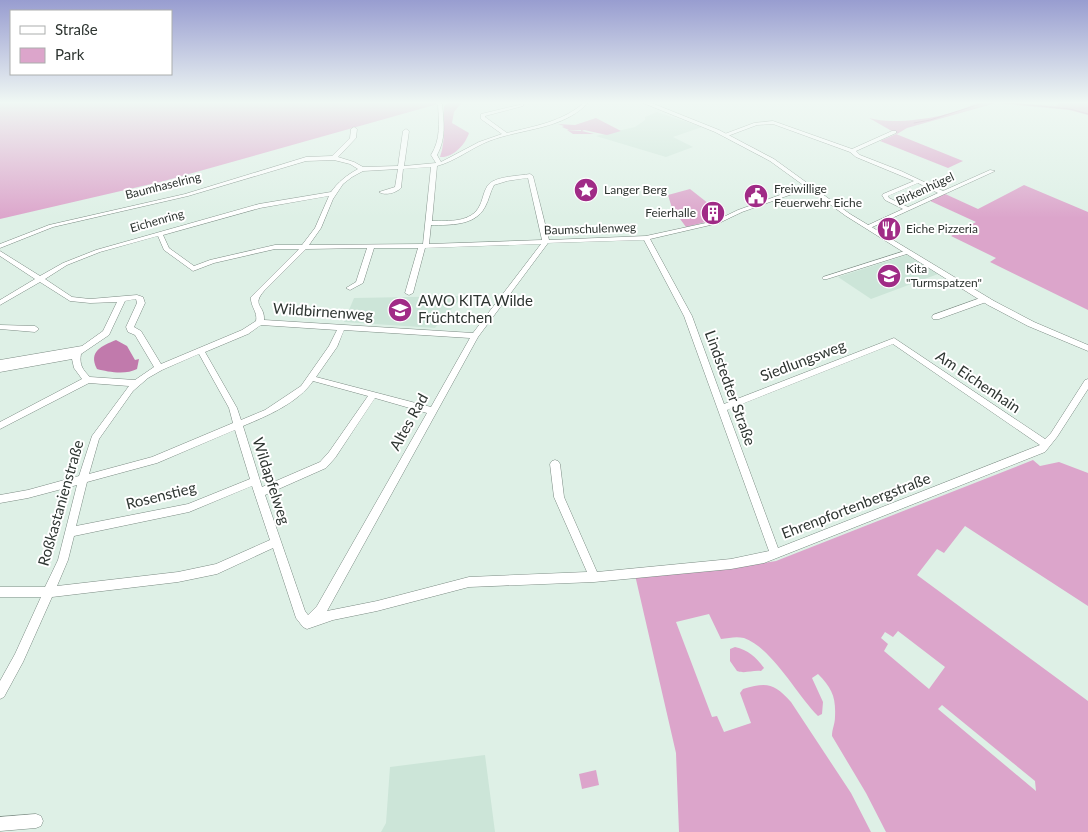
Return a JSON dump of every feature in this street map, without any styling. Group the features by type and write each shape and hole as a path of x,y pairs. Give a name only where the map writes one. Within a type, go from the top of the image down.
{"street":[{"path":"334,158 351,141"},
{"path":"382,192 398,188 405,141"},
{"path":"409,293 424,246 436,164 434,155 439,148 440,141"},
{"path":"260,322 260,312 254,304 255,298 304,247 323,219 336,187 344,180 362,169 436,164 454,158 478,144 488,141"},
{"path":"736,141 772,160 868,227 986,299 1031,324 1088,348"},
{"path":"824,141 852,151 858,156 943,193"},
{"path":"852,151 874,141"},
{"name":"Baumhaselring","path":"0,246 50,226 186,195 315,157 334,158 352,163 362,169"},
{"name":"Birkenhügel","path":"868,227 992,171"},
{"path":"428,223 457,222 469,219 480,211 492,184 506,179 530,176 546,242"},
{"path":"908,209 887,199 885,195 919,181"},
{"name":"Baumschulenweg","path":"160,234 170,253 193,269 212,261 264,249 424,246 646,238 717,222 740,211 810,186"},
{"name":"Eichenring","path":"0,303 64,264 87,254 259,206 332,194"},
{"name":"Lindstedter Straße","path":"646,238 688,316 775,554"},
{"name":"Altes Rad","path":"307,623 321,610 475,336 546,242"},
{"path":"350,288 359,283 371,246"},
{"path":"825,278 908,252"},
{"path":"0,253 70,299 90,300 137,297 140,299 141,303 130,327 131,330 138,333 159,368"},
{"path":"0,369 79,352 106,333 122,299"},
{"path":"936,317 986,299"},
{"name":"Wildbirnenweg","path":"260,322 475,336"},
{"name":"Roßkastanienstraße","path":"0,693 63,560 95,438 136,383 159,368 245,332 260,322"},
{"path":"0,327 35,329"},
{"path":"0,499 28,494 154,460 268,412 304,388 333,347 342,327"},
{"name":"Siedlungsweg","path":"723,408 894,341"},
{"name":"Am Eichenhain","path":"894,341 1046,445"},
{"name":"Wildapfelweg","path":"201,350 233,408 275,542 300,614 307,623"},
{"path":"0,363 79,352"},
{"path":"79,352 77,367 88,380"},
{"path":"311,378 433,411"},
{"path":"0,426 88,380 136,383"},
{"name":"Ehrenpfortenbergstraße","path":"307,623 332,614 377,606 469,582 594,577 731,564 775,554 1042,449 1088,382"},
{"path":"259,493 323,464 373,395"},
{"path":"555,464 559,497 594,577"},
{"name":"Rosenstieg","path":"71,532 189,508 255,481"},
{"path":"0,592 49,592 178,577 209,570 275,542"},
{"path":"0,824 36,820"}],"shaded area":[{"path":"612,141 681,141 693,147 666,157"},
{"name":"Kita \"Turmspatzen\"","path":"907,255 938,274 871,299 838,277"},
{"name":"AWO KITA Wilde Früchtchen","path":"463,296 435,328 344,322 354,298"},
{"path":"116,340 127,346 135,360 139,359 137,369 133,371 112,372 97,369 94,358 95,353 101,347"},
{"path":"485,755 495,832 381,832 386,823 390,767"}],"green space":[{"path":"0,141 307,141 164,181 0,219"},
{"path":"444,141 466,141 458,150 445,157 440,157"},
{"path":"880,141 913,141 963,161 948,168"},
{"path":"1024,185 1088,212 1088,310 990,262 996,258 951,236 976,222 928,200 943,193 978,209"},
{"path":"690,189 723,215 714,220 686,227 672,208 668,195"},
{"path":"1033,460 1040,466 1059,462 1088,473 1088,606 965,526 944,553 937,549 917,575 1088,701 1088,832 886,832 866,793 832,736 835,704 827,684 818,674 812,678 823,702 822,714 818,716 764,651 744,638 721,639 709,614 676,622 712,717 717,716 724,732 751,723 740,693 743,689 764,685 780,691 791,702 851,793 871,832 679,832 676,753 635,575 746,566 776,561","holes":["898,631 945,667 929,689 884,651 888,644 881,638 885,632 893,637","942,705 1035,781 1036,791 938,709"]},
{"path":"735,647 751,654 764,668 761,671 737,671 730,661 730,649"},
{"path":"596,770 599,785 582,789 579,774"}],"place":[{"name":"Langer Berg","path":"586,190"},
{"name":"Freiwillige Feuerwehr Eiche","path":"756,196"},
{"name":"Feierhalle","path":"713,213"},
{"name":"Eiche Pizzeria","path":"889,229"},
{"name":"Kita \"Turmspatzen\"","path":"889,276"},
{"name":"AWO KITA Wilde Früchtchen","path":"400,310"}]}
